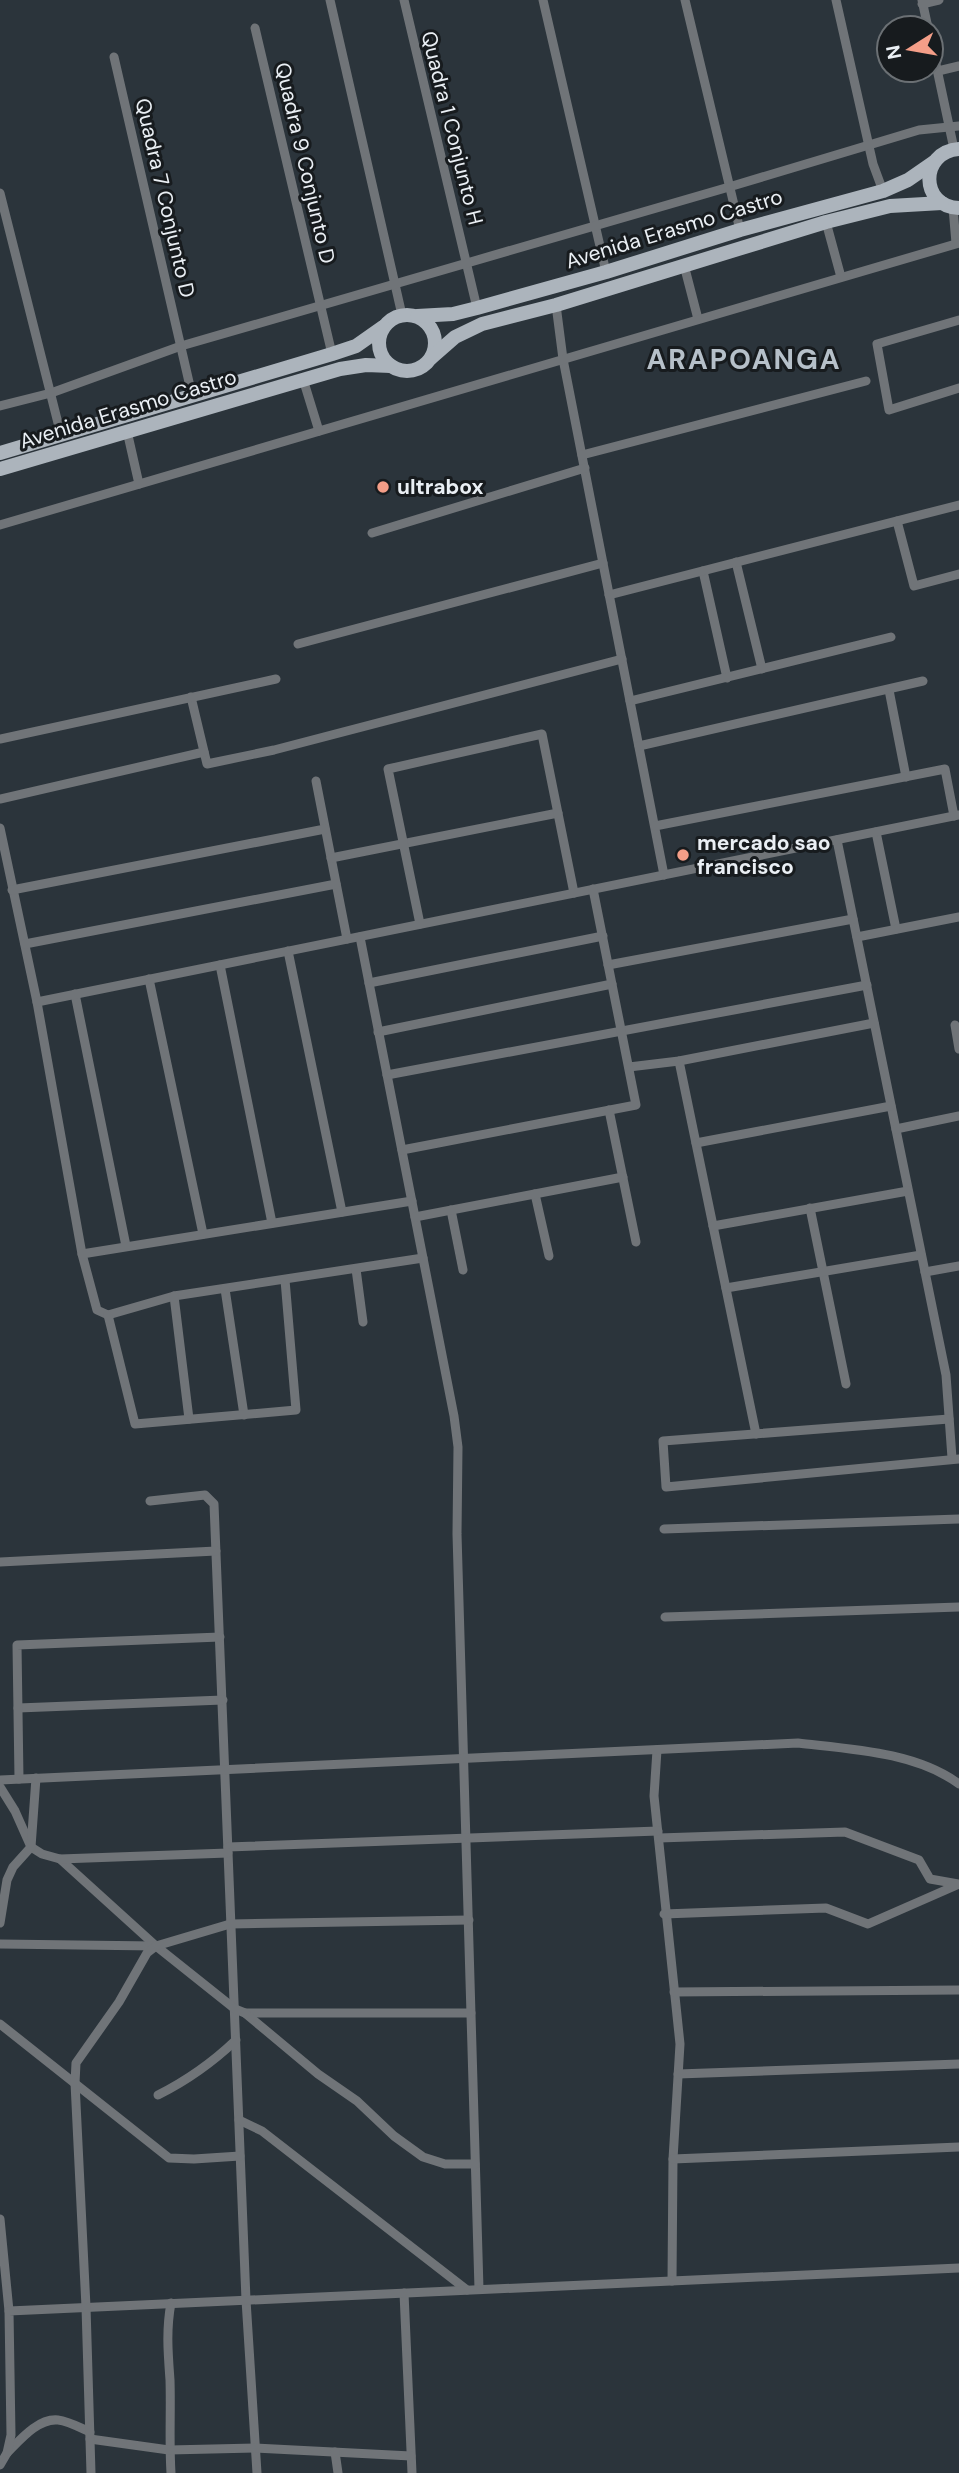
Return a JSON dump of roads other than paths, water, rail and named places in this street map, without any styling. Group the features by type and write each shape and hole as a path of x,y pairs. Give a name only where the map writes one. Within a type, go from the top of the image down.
{"main road":[{"name":"Avenida Erasmo Castro","path":"417,316 453,314 477,308 606,272 740,230 883,191 908,180 943,153 956,149"},
{"path":"934,162 929,184 934,195 951,207"},
{"name":"Avenida Erasmo Castro","path":"431,358 455,337 482,324 555,305 826,222 890,206 951,207"},
{"path":"402,315 417,316 431,327 435,337 431,358 420,368 413,370 391,366 380,348 379,338 383,327 388,321 402,315"},
{"name":"Avenida Erasmo Castro","path":"0,453 332,354 356,346 383,327"},
{"name":"Avenida Erasmo Castro","path":"0,469 303,379 366,365 391,366"}],"street":[{"path":"330,0 402,315"},
{"name":"Quadra 1 Conjunto H","path":"404,0 477,308"},
{"path":"543,0 606,272"},
{"path":"685,0 740,230"},
{"path":"836,0 869,146 883,191"},
{"path":"922,2 939,0"},
{"name":"Quadra 9 Conjunto D","path":"255,28 332,354"},
{"name":"Quadra 7 Conjunto D","path":"114,57 192,395"},
{"path":"942,84 955,127 956,149"},
{"path":"0,407 51,393 181,346 919,130 955,127"},
{"path":"0,194 61,435"},
{"path":"0,524 958,243 951,207"},
{"path":"826,222 841,277"},
{"path":"684,265 698,319"},
{"path":"555,305 563,359 664,875"},
{"path":"959,320 877,344 889,410 959,388"},
{"path":"303,379 319,431"},
{"path":"582,455 866,381"},
{"path":"127,431 139,484"},
{"path":"372,533 584,468"},
{"path":"609,595 959,505"},
{"path":"897,521 914,586 959,574"},
{"path":"736,562 762,669"},
{"path":"298,644 603,563"},
{"path":"703,571 727,678"},
{"path":"630,701 891,637"},
{"path":"191,697 207,764 308,741 622,659"},
{"path":"0,740 276,679"},
{"path":"639,746 923,681"},
{"path":"889,690 906,777"},
{"path":"420,924 388,769 542,734 574,893"},
{"path":"0,799 204,752"},
{"path":"37,1002 957,815 945,769 655,826"},
{"path":"316,781 347,939"},
{"path":"331,858 558,813"},
{"path":"0,828 37,1002 82,1254 97,1310 108,1315 174,1297 423,1258"},
{"path":"12,890 325,829"},
{"path":"876,832 896,929"},
{"path":"837,840 946,1375 949,1419 956,1458 666,1487 663,1441 949,1419"},
{"path":"24,944 336,884"},
{"path":"402,1150 636,1105 593,889"},
{"path":"857,937 959,917"},
{"path":"608,965 853,919"},
{"path":"369,983 603,936"},
{"path":"360,937 458,1447 457,1534 479,2290"},
{"path":"288,951 342,1212"},
{"path":"220,965 272,1223"},
{"path":"149,979 203,1234"},
{"path":"379,1032 612,984"},
{"path":"387,1075 867,985"},
{"path":"75,995 125,1246"},
{"path":"629,1067 679,1061 874,1023"},
{"path":"955,1025 959,1049"},
{"path":"679,1061 756,1434"},
{"path":"696,1143 891,1107"},
{"path":"610,1110 636,1242"},
{"path":"896,1129 959,1116"},
{"path":"415,1217 623,1177"},
{"path":"713,1226 908,1191"},
{"path":"535,1194 549,1256"},
{"path":"82,1254 412,1201"},
{"path":"810,1208 846,1384"},
{"path":"451,1210 463,1270"},
{"path":"726,1288 921,1255"},
{"path":"925,1272 959,1266"},
{"path":"356,1269 363,1322"},
{"path":"108,1315 135,1424 296,1410 285,1280"},
{"path":"225,1289 244,1415"},
{"path":"174,1297 189,1419"},
{"path":"150,1501 205,1495 212,1499 214,1504 246,2300 257,2473"},
{"path":"664,1529 959,1519"},
{"path":"0,1562 216,1551"},
{"path":"665,1617 959,1607"},
{"path":"19,1779 17,1645 220,1637"},
{"path":"18,1708 223,1700"},
{"path":"0,1780 798,1743 882,1753 947,1775 959,1784"},
{"path":"657,1750 654,1796 664,1914 680,2033 673,2159 672,2281"},
{"path":"0,1923 7,1880 13,1867 31,1847 36,1778"},
{"path":"0,1787 15,1811 31,1847 42,1854 60,1859 466,1838 845,1832 919,1860 929,1879 959,1884"},
{"path":"60,1859 156,1946 234,2009 245,2013 318,2074 357,2101 394,2136 423,2157 445,2164 475,2164"},
{"path":"664,1914 825,1908 868,1924 959,1884"},
{"path":"0,1944 156,1946 230,1924 469,1920"},
{"path":"91,2473 76,2063 120,2002 147,1953 156,1946"},
{"path":"674,1992 959,1990"},
{"path":"245,2013 471,2012"},
{"path":"0,2024 169,2158 194,2160 240,2156"},
{"path":"0,2040 9,2032"},
{"path":"158,2095 174,2087 236,2040"},
{"path":"678,2074 959,2064"},
{"path":"239,2120 262,2131 467,2290"},
{"path":"673,2159 959,2147"},
{"path":"0,2219 9,2311 11,2435 7,2453"},
{"path":"9,2311 959,2268"},
{"path":"404,2293 412,2473"},
{"path":"171,2304 166,2338 170,2380 171,2473"},
{"path":"0,2465 7,2453 32,2430 44,2422 58,2420 90,2435 169,2450 255,2448 411,2456"},
{"path":"335,2452 338,2473"}],"place":[{"name":"ultrabox","path":"383,487"},
{"name":"mercado sao francisco","path":"683,855"}],"district":[{"name":"ARAPOANGA","path":"744,359"}]}
